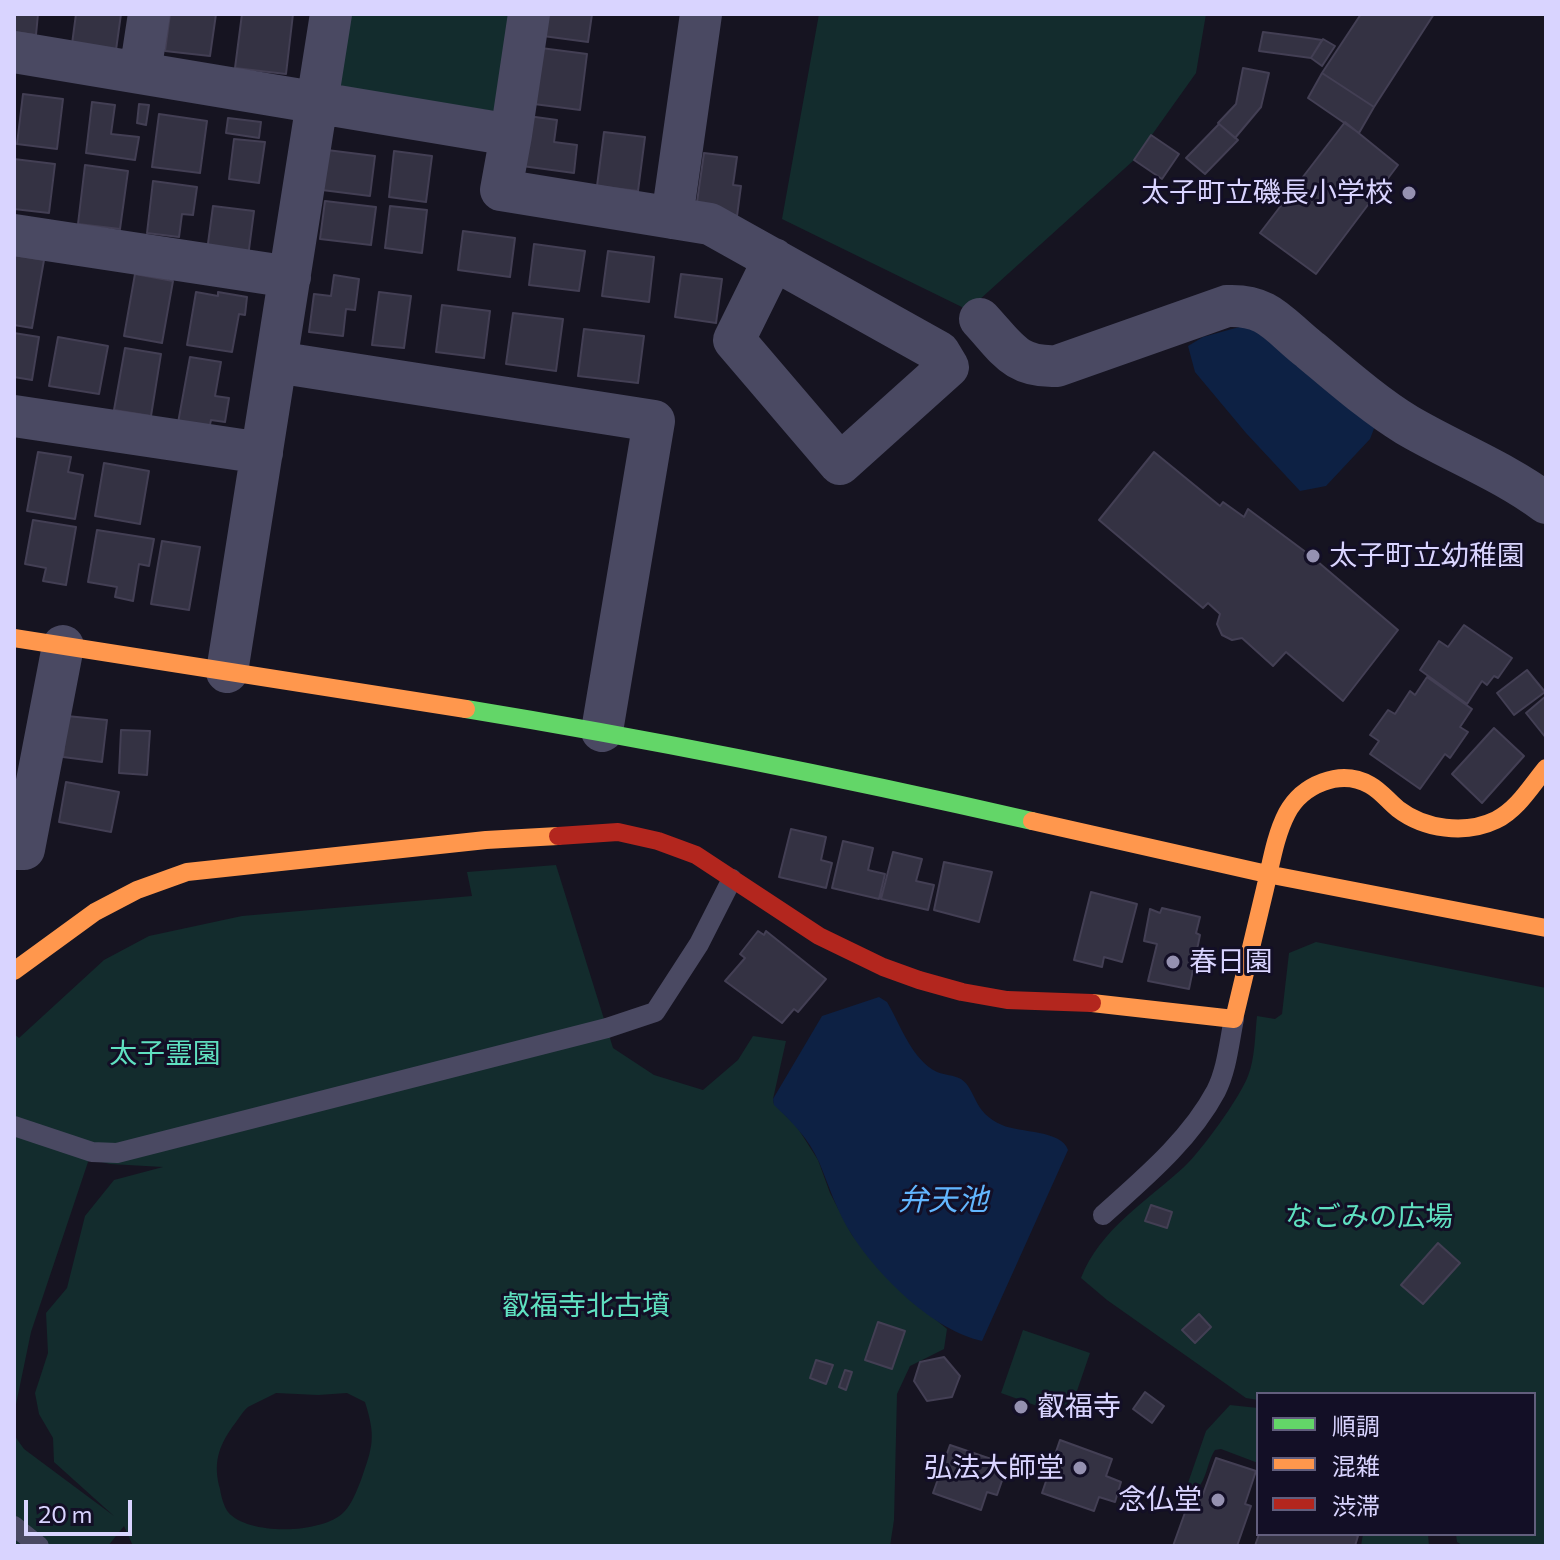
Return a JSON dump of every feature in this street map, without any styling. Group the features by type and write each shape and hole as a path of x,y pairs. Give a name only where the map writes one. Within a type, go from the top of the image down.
{"street":[{"path":"140,73 149,14"},
{"path":"227,672 331,14"},
{"path":"529,14 501,190 710,224 774,259 939,352 948,367 840,464 734,340 774,259"},
{"path":"672,218 701,14"},
{"path":"14,52 511,135"},
{"path":"14,235 290,277"},
{"path":"980,319 1016,358 1035,367 1057,366 1227,306 1249,305 1315,340 1405,424 1525,488 1546,503"},
{"path":"276,362 654,421 602,731"},
{"path":"14,416 262,453"},
{"path":"14,638 602,731 834,776 1267,874 1546,928"},
{"path":"14,849 24,849 63,646"},
{"path":"14,971 72,926 112,901 153,882 187,872 486,840 618,832 658,841 696,855 819,936 883,967 962,992 1007,1000 1098,1003 1234,1019 1267,874 1287,809 1304,789 1327,780 1355,779 1370,785 1417,820 1464,830 1491,823 1505,815 1546,768"}],"lane":[{"path":"14,1126 92,1152 117,1153 607,1028 655,1012 699,944 732,879"},
{"path":"1103,1215 1183,1138 1215,1092 1225,1068 1234,1019"},
{"path":"14,1526 39,1546"}],"green space":[{"path":"349,14 523,14 507,113 338,88"},
{"path":"819,14 1206,14 1196,73 1134,160 968,310 782,219"},
{"name":"叡福寺北古墳","path":"556,865 613,1048 654,1075 703,1090 738,1060 753,1036 786,1041 774,1104 797,1127 818,1160 830,1193 852,1235 900,1290 947,1329 944,1349 910,1366 897,1394 894,1520 890,1546 133,1546 124,1526 108,1546 14,1546 14,1435 24,1449 114,1516 54,1462 53,1438 39,1414 35,1393 48,1353 46,1313 67,1288 85,1216 114,1180 163,1167 110,1164 89,1159 31,1332 14,1414 14,1034 19,1038 104,960 149,936 242,916 472,896 467,872","holes":["276,1393 347,1393 365,1402 372,1433 370,1450 349,1505 334,1519 303,1528 268,1528 238,1520 225,1507 217,1472 220,1449 228,1434 248,1407"]},
{"name":"なごみの広場","path":"1316,942 1546,988 1546,1546 1464,1546 1457,1542 1456,1536 1536,1536 1536,1392 1256,1392 1256,1400 1246,1398 1107,1300 1081,1278 1089,1261 1112,1230 1184,1167 1237,1098 1250,1069 1257,1016 1275,1019 1282,1014 1289,953"},
{"path":"1023,1330 1090,1353 1068,1417 1001,1393"},
{"path":"1230,1405 1256,1408 1256,1462 1221,1449 1215,1450 1196,1490 1188,1483 1206,1431"},
{"path":"1363,1536 1428,1536 1429,1546 1361,1546"}],"water":[{"path":"1250,324 1377,421 1370,439 1326,486 1300,491 1195,372 1188,346 1203,337"},
{"name":"弁天池","path":"879,997 887,1002 920,1059 937,1072 961,1079 992,1120 1010,1128 1049,1135 1058,1139 1068,1150 982,1341 963,1335 926,1314 877,1268 847,1226 810,1146 794,1124 774,1105 773,1099 822,1016"}],"building":[{"path":"14,14 38,14 36,35 14,32"},
{"path":"76,14 121,14 116,50 72,44"},
{"path":"170,14 216,14 210,56 165,51"},
{"path":"242,14 293,14 286,74 235,68"},
{"path":"545,14 592,14 588,42 543,36"},
{"path":"1361,14 1434,14 1374,107 1322,73"},
{"path":"1263,32 1322,40 1311,58 1259,51"},
{"path":"1323,39 1335,46 1322,66 1311,58"},
{"path":"541,48 587,54 580,110 534,104"},
{"path":"1243,68 1269,73 1261,107 1235,138 1218,123 1236,104"},
{"path":"1322,73 1374,107 1359,133 1308,98"},
{"path":"23,94 63,99 57,149 17,144"},
{"path":"92,102 115,105 111,134 139,137 135,160 86,153"},
{"path":"139,104 149,105 146,125 137,123"},
{"path":"159,114 207,121 200,173 152,167"},
{"path":"528,116 557,120 554,142 577,145 574,173 522,166"},
{"path":"228,118 261,122 259,138 226,133"},
{"path":"1345,122 1398,165 1316,274 1260,233"},
{"path":"1219,124 1238,140 1205,174 1186,158"},
{"path":"604,132 645,137 638,191 597,186"},
{"path":"1151,135 1179,154 1162,179 1134,160"},
{"path":"234,139 265,142 259,183 229,179"},
{"path":"327,150 375,156 370,196 322,190"},
{"path":"394,151 432,156 426,202 389,197"},
{"path":"704,153 737,157 733,185 741,186 737,216 697,202"},
{"path":"14,159 55,164 49,213 14,209"},
{"path":"85,165 128,171 120,229 78,224"},
{"path":"153,181 197,187 193,215 182,214 179,237 147,233"},
{"path":"325,201 376,207 371,245 320,239"},
{"path":"213,206 254,211 248,257 207,251"},
{"path":"390,206 427,210 422,253 385,248"},
{"path":"463,231 515,238 510,277 458,270"},
{"path":"534,244 585,251 579,291 529,285"},
{"path":"608,251 654,257 649,302 602,296"},
{"path":"14,255 44,260 32,328 14,325"},
{"path":"135,274 173,281 162,343 124,336"},
{"path":"681,274 722,279 716,323 675,317"},
{"path":"334,275 359,279 355,310 346,309 343,336 309,332 314,294 331,296"},
{"path":"196,292 247,297 245,315 239,314 232,352 187,345"},
{"path":"379,292 411,296 404,348 372,345"},
{"path":"442,305 490,311 484,358 436,352"},
{"path":"513,313 563,319 556,371 506,364"},
{"path":"584,329 644,336 638,383 578,376"},
{"path":"14,333 39,337 32,380 14,377"},
{"path":"58,337 108,346 99,394 49,386"},
{"path":"125,348 161,354 151,416 114,410"},
{"path":"190,357 221,362 215,396 229,398 225,422 211,420 209,429 178,423"},
{"path":"38,452 71,457 68,472 83,475 75,519 27,511"},
{"path":"1154,452 1220,506 1223,502 1244,517 1248,509 1311,556 1398,630 1343,701 1286,652 1273,666 1242,638 1232,640 1222,635 1217,624 1220,614 1208,603 1203,608 1099,520"},
{"path":"104,463 149,471 140,524 95,516"},
{"path":"33,520 76,527 66,585 43,581 46,568 25,564"},
{"path":"97,530 154,539 149,566 139,564 133,601 115,597 117,587 88,582"},
{"path":"162,541 200,547 189,610 151,604"},
{"path":"1464,625 1512,658 1498,678 1494,676 1487,685 1482,681 1467,704 1420,670 1439,641 1448,647"},
{"path":"1527,670 1545,692 1514,715 1497,693"},
{"path":"1427,677 1472,709 1460,727 1468,732 1450,758 1445,754 1420,789 1370,754 1379,741 1370,735 1388,710 1395,714 1410,691 1415,695"},
{"path":"1546,696 1546,738 1526,713"},
{"path":"67,716 107,720 102,762 63,757"},
{"path":"1494,728 1524,756 1482,803 1452,774"},
{"path":"121,730 150,731 147,775 119,773"},
{"path":"66,782 119,792 111,832 59,822"},
{"path":"791,829 826,837 821,860 832,863 826,888 779,877"},
{"path":"843,841 873,848 868,870 885,874 879,899 832,888"},
{"path":"893,852 922,859 916,881 934,885 928,910 881,899"},
{"path":"944,862 992,872 979,922 934,910"},
{"path":"1091,892 1137,904 1122,962 1104,957 1102,967 1074,960"},
{"name":"春日園","path":"1162,908 1200,917 1196,933 1200,935 1189,989 1148,981 1157,944 1144,941 1150,909 1160,913"},
{"path":"758,931 764,935 766,931 826,979 798,1012 794,1009 782,1023 725,981 745,958 740,954"},
{"path":"1151,1205 1172,1212 1167,1228 1145,1221"},
{"path":"1438,1243 1460,1263 1423,1304 1401,1285"},
{"path":"1199,1314 1211,1327 1195,1343 1182,1330"},
{"path":"878,1322 905,1331 892,1369 865,1360"},
{"path":"944,1357 960,1376 952,1397 927,1401 914,1381 920,1362"},
{"path":"816,1360 833,1365 826,1384 810,1378"},
{"path":"845,1370 852,1372 846,1390 839,1387"},
{"path":"1145,1392 1164,1406 1152,1423 1133,1409"},
{"name":"弘法大師堂","path":"1060,1440 1112,1459 1106,1476 1121,1482 1115,1502 1099,1497 1094,1511 1042,1493"},
{"path":"950,1445 1000,1462 997,1472 1004,1475 997,1495 987,1492 981,1510 933,1493"},
{"name":"念仏堂","path":"1216,1458 1256,1471 1245,1504 1251,1506 1237,1546 1173,1546 1192,1493 1202,1497"},
{"path":"1258,1536 1358,1536 1355,1546 1255,1546"}],"traffic: fast":[{"path":"466,709 750,760 1032,821"}],"traffic: slow":[{"path":"14,638 466,709"},
{"path":"1092,1003 1234,1019 1279,831 1294,803 1312,787 1335,779 1358,780 1374,787 1398,809 1420,821 1445,828 1471,827 1496,820 1511,810 1546,768"},
{"path":"1032,821 1267,874 1546,928"},
{"path":"14,971 95,912 137,890 187,872 486,840 558,836"}],"traffic: jam":[{"path":"558,836 618,832 658,841 696,855 819,936 883,967 919,980 1007,1000 1092,1003"}],"place":[{"name":"太子町立磯長小学校","path":"1409,193"},
{"name":"太子町立幼稚園","path":"1313,556"},
{"name":"春日園","path":"1173,962"},
{"name":"叡福寺","path":"1021,1407"},
{"name":"弘法大師堂","path":"1080,1468"},
{"name":"念仏堂","path":"1218,1500"}],"park label":[{"name":"太子霊園","path":"165,1054"}]}
